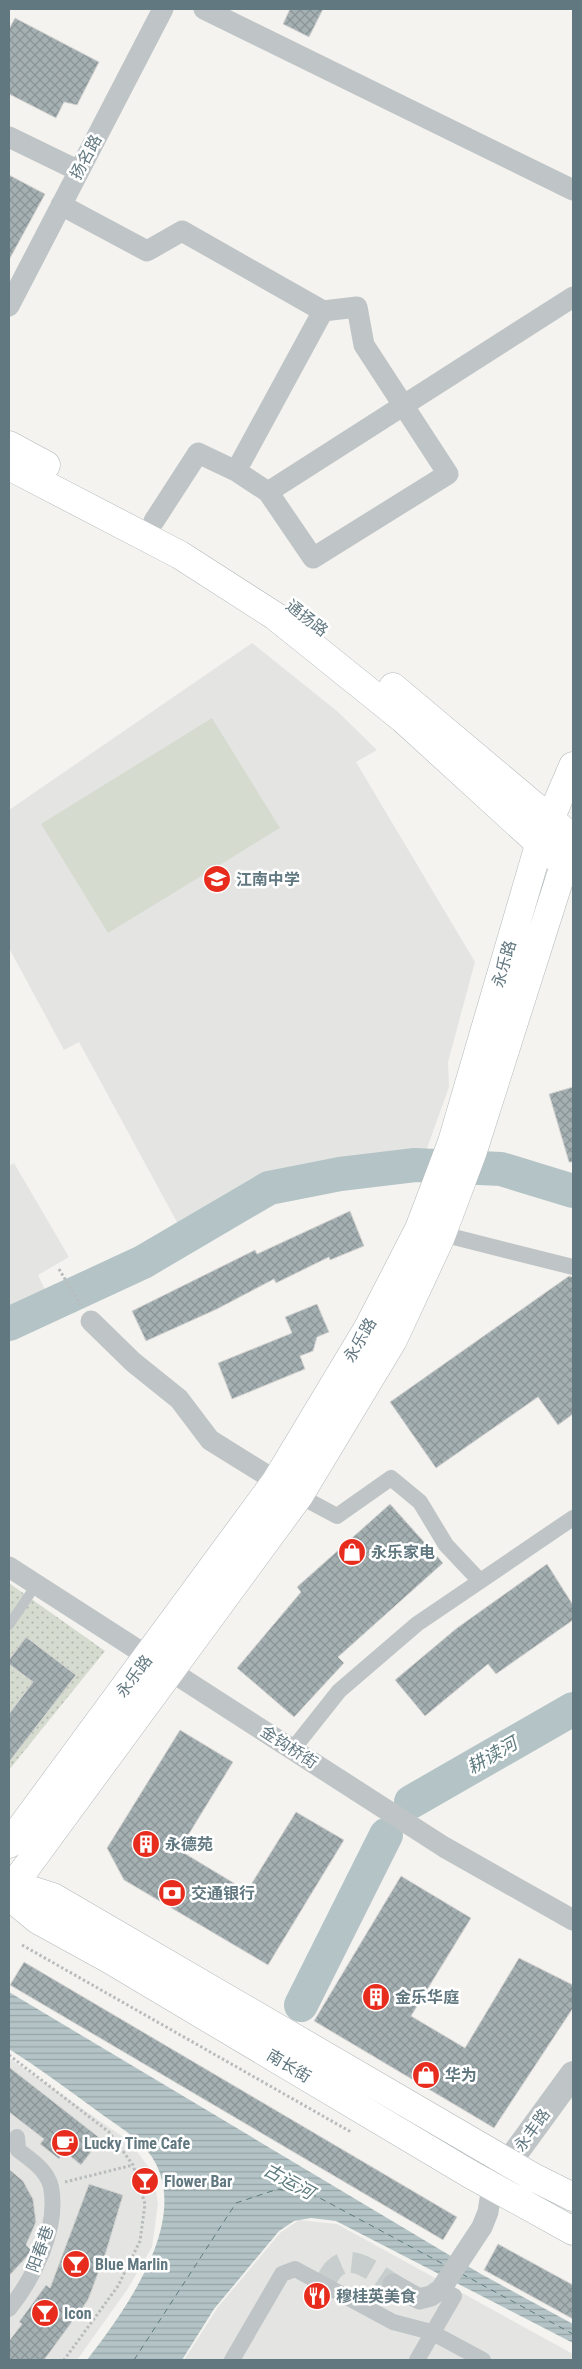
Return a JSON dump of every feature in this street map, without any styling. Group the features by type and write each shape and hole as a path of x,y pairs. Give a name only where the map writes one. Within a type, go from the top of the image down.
{"main road":[{"name":"通扬路","path":"9,445 189,539 286,601 415,704 573,839"},
{"name":"通扬路","path":"9,466 180,555 275,616 403,719 539,845 570,861"},
{"name":"永乐路","path":"459,1156 539,845 573,766"},
{"name":"永乐路","path":"9,1844 299,1496 393,1340 440,1216 459,1156 570,861"},
{"name":"永乐路","path":"10,1889 159,1664 276,1481 368,1328 419,1229 440,1216"},
{"name":"南长街","path":"10,1889 53,1897 573,2198"},
{"name":"南长街","path":"10,1889 38,1920 109,1959 492,2186 573,2231"}],"street":[{"name":"扬名路","path":"9,306 163,9"},
{"path":"204,9 573,190"},
{"path":"9,137 79,171"},
{"path":"61,204 147,251 182,231 323,311 357,307 364,345 448,474 313,558 268,492 236,471 198,453 154,521"},
{"path":"268,492 573,297"},
{"path":"236,471 323,311"},
{"path":"440,1216 573,1267"},
{"path":"91,1321 133,1362 180,1398 210,1440 299,1496 336,1516 391,1478 420,1502 446,1545 480,1581"},
{"path":"293,1749 339,1691 417,1624 573,1518"},
{"name":"金钩桥街","path":"9,1567 444,1847 573,1920"},
{"name":"永丰路","path":"492,2186 573,2074"},
{"path":"15,2149 39,2166 51,2186"},
{"name":"阳春巷","path":"9,2309 19,2296 39,2261 51,2224 51,2186"},
{"path":"393,2284 419,2298 431,2296 441,2289 482,2227 488,2212 492,2186"},
{"path":"232,2360 282,2274 295,2269 393,2322 431,2332 483,2360"},
{"path":"416,2360 454,2296 441,2289"}],"lane":[{"path":"9,1625 36,1585"}],"path":[{"path":"59,1269 91,1321"},
{"path":"22,1945 355,2134"},
{"path":"9,2056 109,2132 133,2165 146,2204 140,2241 118,2286 64,2360"},
{"path":"51,2186 133,2165"}],"shaded area":[{"name":"江南中学","path":"252,643 337,711 377,750 356,762 475,962 448,1062 449,1087 421,1165 359,1161 284,1178 178,1224 79,1042 64,1050 9,948 9,810"},
{"path":"212,718 280,828 108,933 41,824"},
{"path":"14,1163 69,1257 38,1275 48,1296 9,1312 9,1166"},
{"path":"9,1583 105,1651 9,1770"},
{"path":"9,2058 129,2141 153,2173 158,2204 152,2247 127,2290 77,2360 9,2360"},
{"path":"299,2220 337,2224 573,2354 573,2360 184,2360 218,2307 280,2233"}],"water":[{"name":"古运河","path":"9,1992 481,2274 573,2324 573,2343 336,2221 311,2218 294,2221 279,2231 214,2309 182,2360 87,2360 117,2319 146,2269 157,2242 163,2216 164,2190 157,2166 146,2149 122,2128 9,2049"}],"building":[{"path":"290,9 323,9 309,37 283,24"},
{"path":"15,18 99,62 77,105 64,102 56,118 9,94 9,29"},
{"path":"9,175 45,194 9,260"},
{"path":"573,1087 573,1162 569,1162 549,1094"},
{"path":"350,1211 364,1246 330,1260 329,1257 276,1283 274,1279 217,1309 146,1341 132,1311 255,1250 257,1254"},
{"path":"569,1276 573,1277 573,1414 558,1425 538,1397 436,1468 390,1402"},
{"path":"317,1304 329,1332 317,1337 313,1351 300,1356 305,1369 232,1399 218,1363 292,1333 285,1317"},
{"path":"390,1504 443,1563 338,1657 344,1663 294,1717 237,1668 301,1592 297,1587"},
{"path":"547,1564 573,1605 573,1620 496,1674 488,1664 425,1716 395,1680 457,1628"},
{"path":"26,1637 76,1675 9,1762 9,1714 33,1682 9,1664 9,1660"},
{"name":"永德苑","path":"180,1730 233,1762 179,1850 247,1891 296,1812 344,1840 268,1965 124,1880 107,1848"},
{"name":"金乐华庭","path":"401,1876 471,1918 411,2016 465,2048 519,1958 573,1985 573,2008 494,2128 314,2021"},
{"path":"24,1962 457,2217 443,2240 10,1985"},
{"path":"9,2067 101,2139 81,2165 65,2152 59,2159 40,2144 44,2139 9,2112"},
{"path":"9,2169 23,2181 33,2199 36,2222 26,2245 32,2251 9,2276"},
{"path":"89,2184 123,2195 106,2252 88,2300 44,2360 9,2360 9,2341 22,2324 19,2322 46,2285 50,2288"},
{"path":"498,2244 573,2285 573,2319 484,2270"}],"waterway":[{"path":"9,1324 143,1262 269,1188 340,1174 415,1165 501,1169 573,1191"},
{"name":"耕读河","path":"411,1802 573,1709"},
{"path":"301,2005 386,1835"}],"ferry route":[{"path":"134,2360 236,2203 278,2189 316,2196 445,2265"},
{"path":"462,2274 573,2334"}],"tunnel":[{"path":"327,2279 334,2269 350,2262 367,2268 393,2284"}],"place":[{"name":"江南中学","path":"217,879"},
{"name":"永乐家电","path":"352,1552"},
{"name":"永德苑","path":"146,1844"},
{"name":"交通银行","path":"172,1893"},
{"name":"金乐华庭","path":"376,1997"},
{"name":"华为","path":"426,2075"},
{"name":"Lucky Time Cafe","path":"65,2143"},
{"name":"Flower Bar","path":"145,2181"},
{"name":"Blue Marlin","path":"76,2264"},
{"name":"穆桂英美食","path":"317,2296"},
{"name":"Icon","path":"45,2313"}]}
